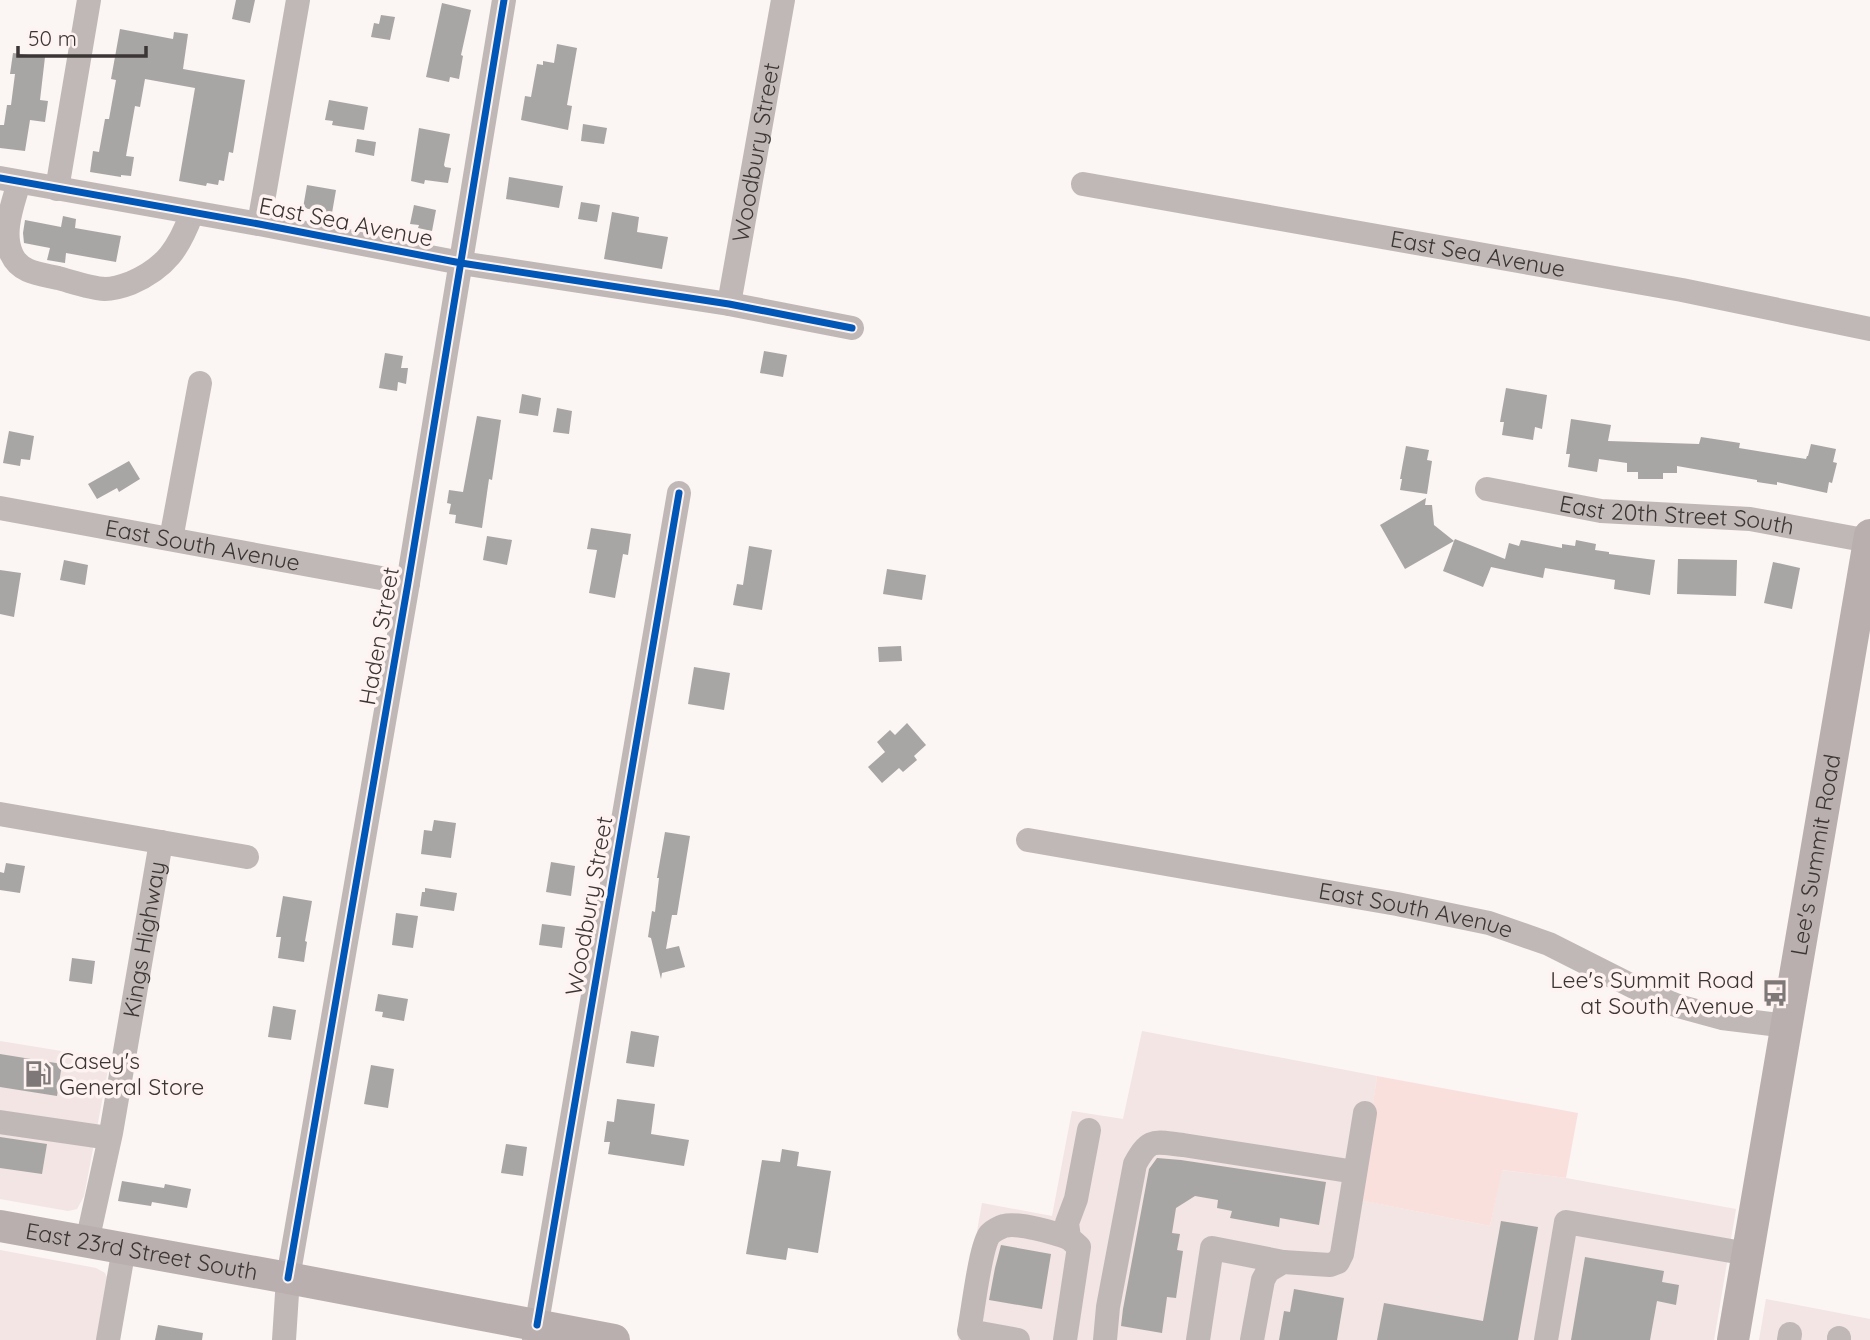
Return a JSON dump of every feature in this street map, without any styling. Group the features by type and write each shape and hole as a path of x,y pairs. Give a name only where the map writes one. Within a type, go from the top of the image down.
{"main road":[{"name":"Lee's Summit Road","path":"1733,1340 1870,538"},
{"name":"East 23rd Street South","path":"0,1226 288,1278 535,1333 614,1340"}],"street":[{"path":"57,189 89,0"},
{"path":"259,224 298,0"},
{"name":"Haden Street","path":"284,1340 288,1278 408,583 504,0"},
{"name":"Woodbury Street","path":"729,304 783,0"},
{"path":"9,180 10,219 7,240 13,257 27,271 105,289 124,286 149,275 167,259 183,236 191,213"},
{"name":"East Sea Avenue","path":"9,180 461,263 729,304 852,328"},
{"name":"East Sea Avenue","path":"1083,184 1682,290 1870,329"},
{"path":"172,539 200,383"},
{"name":"East 20th Street South","path":"1487,489 1601,511 1749,519 1870,538"},
{"name":"Woodbury Street","path":"535,1333 679,493"},
{"name":"East South Avenue","path":"0,508 408,583"},
{"path":"0,814 247,857"},
{"name":"East South Avenue","path":"1028,840 1397,904 1489,923 1549,944 1678,1006 1722,1018 1787,1026"},
{"name":"Kings Highway","path":"87,1242 109,1138 161,842"},
{"path":"1198,1340 1212,1248 1283,1262 1330,1265 1338,1262 1342,1254 1365,1113"},
{"path":"0,1122 109,1138"},
{"path":"1069,1238 1067,1223 1076,1199 1089,1130"},
{"path":"1105,1340 1108,1307 1135,1164 1145,1147 1157,1142 1183,1145 1356,1172"},
{"path":"1546,1340 1566,1222 1748,1254"},
{"path":"1018,1340 970,1331 984,1246 990,1233 1003,1226 1012,1225 1052,1232 1069,1238 1079,1247 1065,1340"},
{"path":"108,1340 124,1248"},
{"path":"1252,1340 1263,1280 1268,1270 1283,1262"}],"shaded area":[{"path":"1142,1031 1377,1076 1360,1200 1490,1226 1501,1170 1566,1178 1736,1209 1714,1340 958,1340 982,1203 1052,1216 1072,1111 1123,1119"},
{"path":"0,1041 110,1059 84,1196 77,1209 68,1211 0,1199"},
{"path":"1377,1076 1578,1113 1566,1178 1502,1170 1490,1226 1359,1200"},
{"path":"0,1250 96,1268 105,1273 110,1284 100,1340 0,1340"},
{"path":"1766,1299 1870,1319 1870,1340 1759,1340"}],"building":[{"path":"236,0 255,0 250,23 232,19"},
{"path":"442,3 471,10 461,55 459,79 450,77 449,82 426,77"},
{"path":"381,15 395,17 390,40 371,37 374,23 379,24"},
{"path":"120,29 173,39 174,32 188,34 183,69 245,80 233,153 229,152 224,181 219,180 218,185 207,183 206,186 179,181 195,88 145,79 140,107 135,106 126,156 134,157 131,176 90,172 93,151 99,152 105,119 109,119 116,80 111,79"},
{"path":"557,44 577,48 567,105 572,106 568,130 521,120 525,96 531,97 537,64 543,65 543,61 554,63"},
{"path":"13,53 45,57 40,100 48,101 45,122 30,120 25,151 0,148 0,125 4,125 7,105 11,105 15,74 10,74"},
{"path":"329,100 368,107 364,130 332,125 333,121 325,120"},
{"path":"583,124 607,128 604,144 581,141"},
{"path":"419,128 450,134 444,165 451,168 448,183 425,180 424,184 411,181"},
{"path":"357,139 376,142 374,156 355,152"},
{"path":"509,177 563,186 559,208 506,199"},
{"path":"307,185 336,190 332,213 303,208"},
{"path":"581,202 600,205 597,222 578,219"},
{"path":"414,205 436,210 432,231 410,224"},
{"path":"612,212 639,217 637,232 668,237 662,269 604,259"},
{"path":"63,216 76,219 75,228 121,236 116,262 66,253 65,263 47,260 50,248 24,243 25,220 61,227"},
{"path":"764,351 787,355 783,377 760,373"},
{"path":"385,353 403,356 401,368 408,368 406,384 398,382 397,391 379,388"},
{"path":"1506,388 1547,395 1542,429 1535,427 1533,440 1502,435 1504,422 1500,422"},
{"path":"522,394 541,398 538,416 519,413"},
{"path":"557,408 572,411 569,434 553,432"},
{"path":"477,416 501,420 482,528 455,523 456,515 449,514 451,504 447,503 449,490 463,492"},
{"path":"1571,419 1611,425 1608,441 1699,444 1701,437 1740,443 1739,448 1806,459 1811,444 1836,449 1833,462 1837,463 1827,493 1677,466 1677,473 1663,473 1663,479 1638,479 1638,472 1627,472 1627,463 1599,459 1597,472 1568,467 1570,454 1566,454"},
{"path":"9,431 34,436 30,460 21,459 20,466 3,463"},
{"path":"1406,446 1429,450 1427,460 1432,461 1427,494 1400,490"},
{"path":"129,461 140,479 119,492 117,488 97,499 88,484"},
{"path":"1426,498 1425,505 1432,505 1434,525 1454,541 1405,569 1380,525"},
{"path":"591,528 631,534 628,555 623,554 615,598 589,593 597,550 587,549"},
{"path":"487,536 512,540 507,565 483,560"},
{"path":"1455,539 1505,559 1509,543 1519,546 1521,540 1562,548 1562,544 1575,546 1576,540 1596,544 1595,550 1609,554 1655,560 1650,595 1614,589 1615,580 1545,568 1543,578 1491,567 1483,587 1443,571"},
{"path":"749,546 772,550 762,610 733,605 737,584 743,585"},
{"path":"1678,559 1737,560 1736,596 1677,594"},
{"path":"64,560 88,565 85,585 60,580"},
{"path":"1773,562 1800,568 1792,609 1764,603"},
{"path":"887,569 926,575 922,600 883,594"},
{"path":"0,570 21,573 14,617 0,614"},
{"path":"901,646 902,661 879,662 878,647"},
{"path":"694,667 730,673 724,710 688,704"},
{"path":"907,723 926,745 914,756 917,760 903,772 899,768 882,783 868,767 885,752 877,742 890,730 895,735"},
{"path":"434,820 456,823 451,858 421,854 424,830 432,831"},
{"path":"665,832 690,836 677,915 672,915 666,949 679,946 685,967 662,973 661,979 651,938 648,937 652,911 655,912 657,878"},
{"path":"551,862 575,866 571,896 546,892"},
{"path":"6,863 25,866 20,893 0,890 0,872 4,873"},
{"path":"425,888 457,893 454,911 420,906"},
{"path":"283,896 312,901 304,962 278,958 281,937 276,937"},
{"path":"396,913 418,916 413,948 392,945"},
{"path":"542,924 565,927 562,948 539,945"},
{"path":"72,958 95,961 92,984 69,981"},
{"path":"378,994 408,999 404,1021 382,1017 383,1012 375,1011"},
{"path":"273,1006 296,1010 291,1040 268,1037"},
{"path":"631,1031 659,1036 654,1067 626,1063"},
{"path":"0,1054 62,1064 57,1096 0,1087"},
{"path":"371,1065 394,1069 388,1108 364,1104"},
{"path":"617,1099 655,1104 651,1134 689,1140 684,1166 608,1154 610,1142 604,1142 607,1121 614,1122"},
{"path":"0,1137 47,1144 42,1174 0,1168"},
{"path":"506,1144 527,1147 523,1176 501,1173"},
{"path":"782,1149 799,1152 797,1166 831,1171 818,1253 788,1248 786,1260 746,1254 762,1160 780,1162"},
{"path":"1157,1158 1326,1182 1319,1225 1280,1218 1279,1227 1230,1218 1232,1211 1217,1208 1218,1200 1195,1196 1176,1208 1172,1233 1180,1234 1177,1250 1183,1251 1176,1298 1167,1297 1162,1333 1121,1326 1149,1169"},
{"path":"122,1181 164,1188 165,1184 191,1189 187,1208 152,1202 151,1206 118,1201"},
{"path":"1501,1221 1538,1227 1518,1340 1377,1340 1384,1303 1483,1321"},
{"path":"1001,1245 1051,1254 1042,1309 989,1300"},
{"path":"1585,1257 1664,1271 1662,1282 1679,1285 1676,1305 1657,1301 1650,1340 1571,1340"},
{"path":"1294,1289 1344,1298 1337,1340 1279,1340 1284,1311 1290,1312"},
{"path":"158,1325 203,1333 202,1340 155,1340"}],"cycle path":[{"path":"288,1278 408,583 504,0"},
{"path":"0,178 461,263 729,304 852,328"},
{"path":"537,1325 679,493"}],"place":[{"name":"Lee's Summit Road at South Avenue","path":"1775,993"},
{"name":"Casey's General Store","path":"38,1074"}]}
